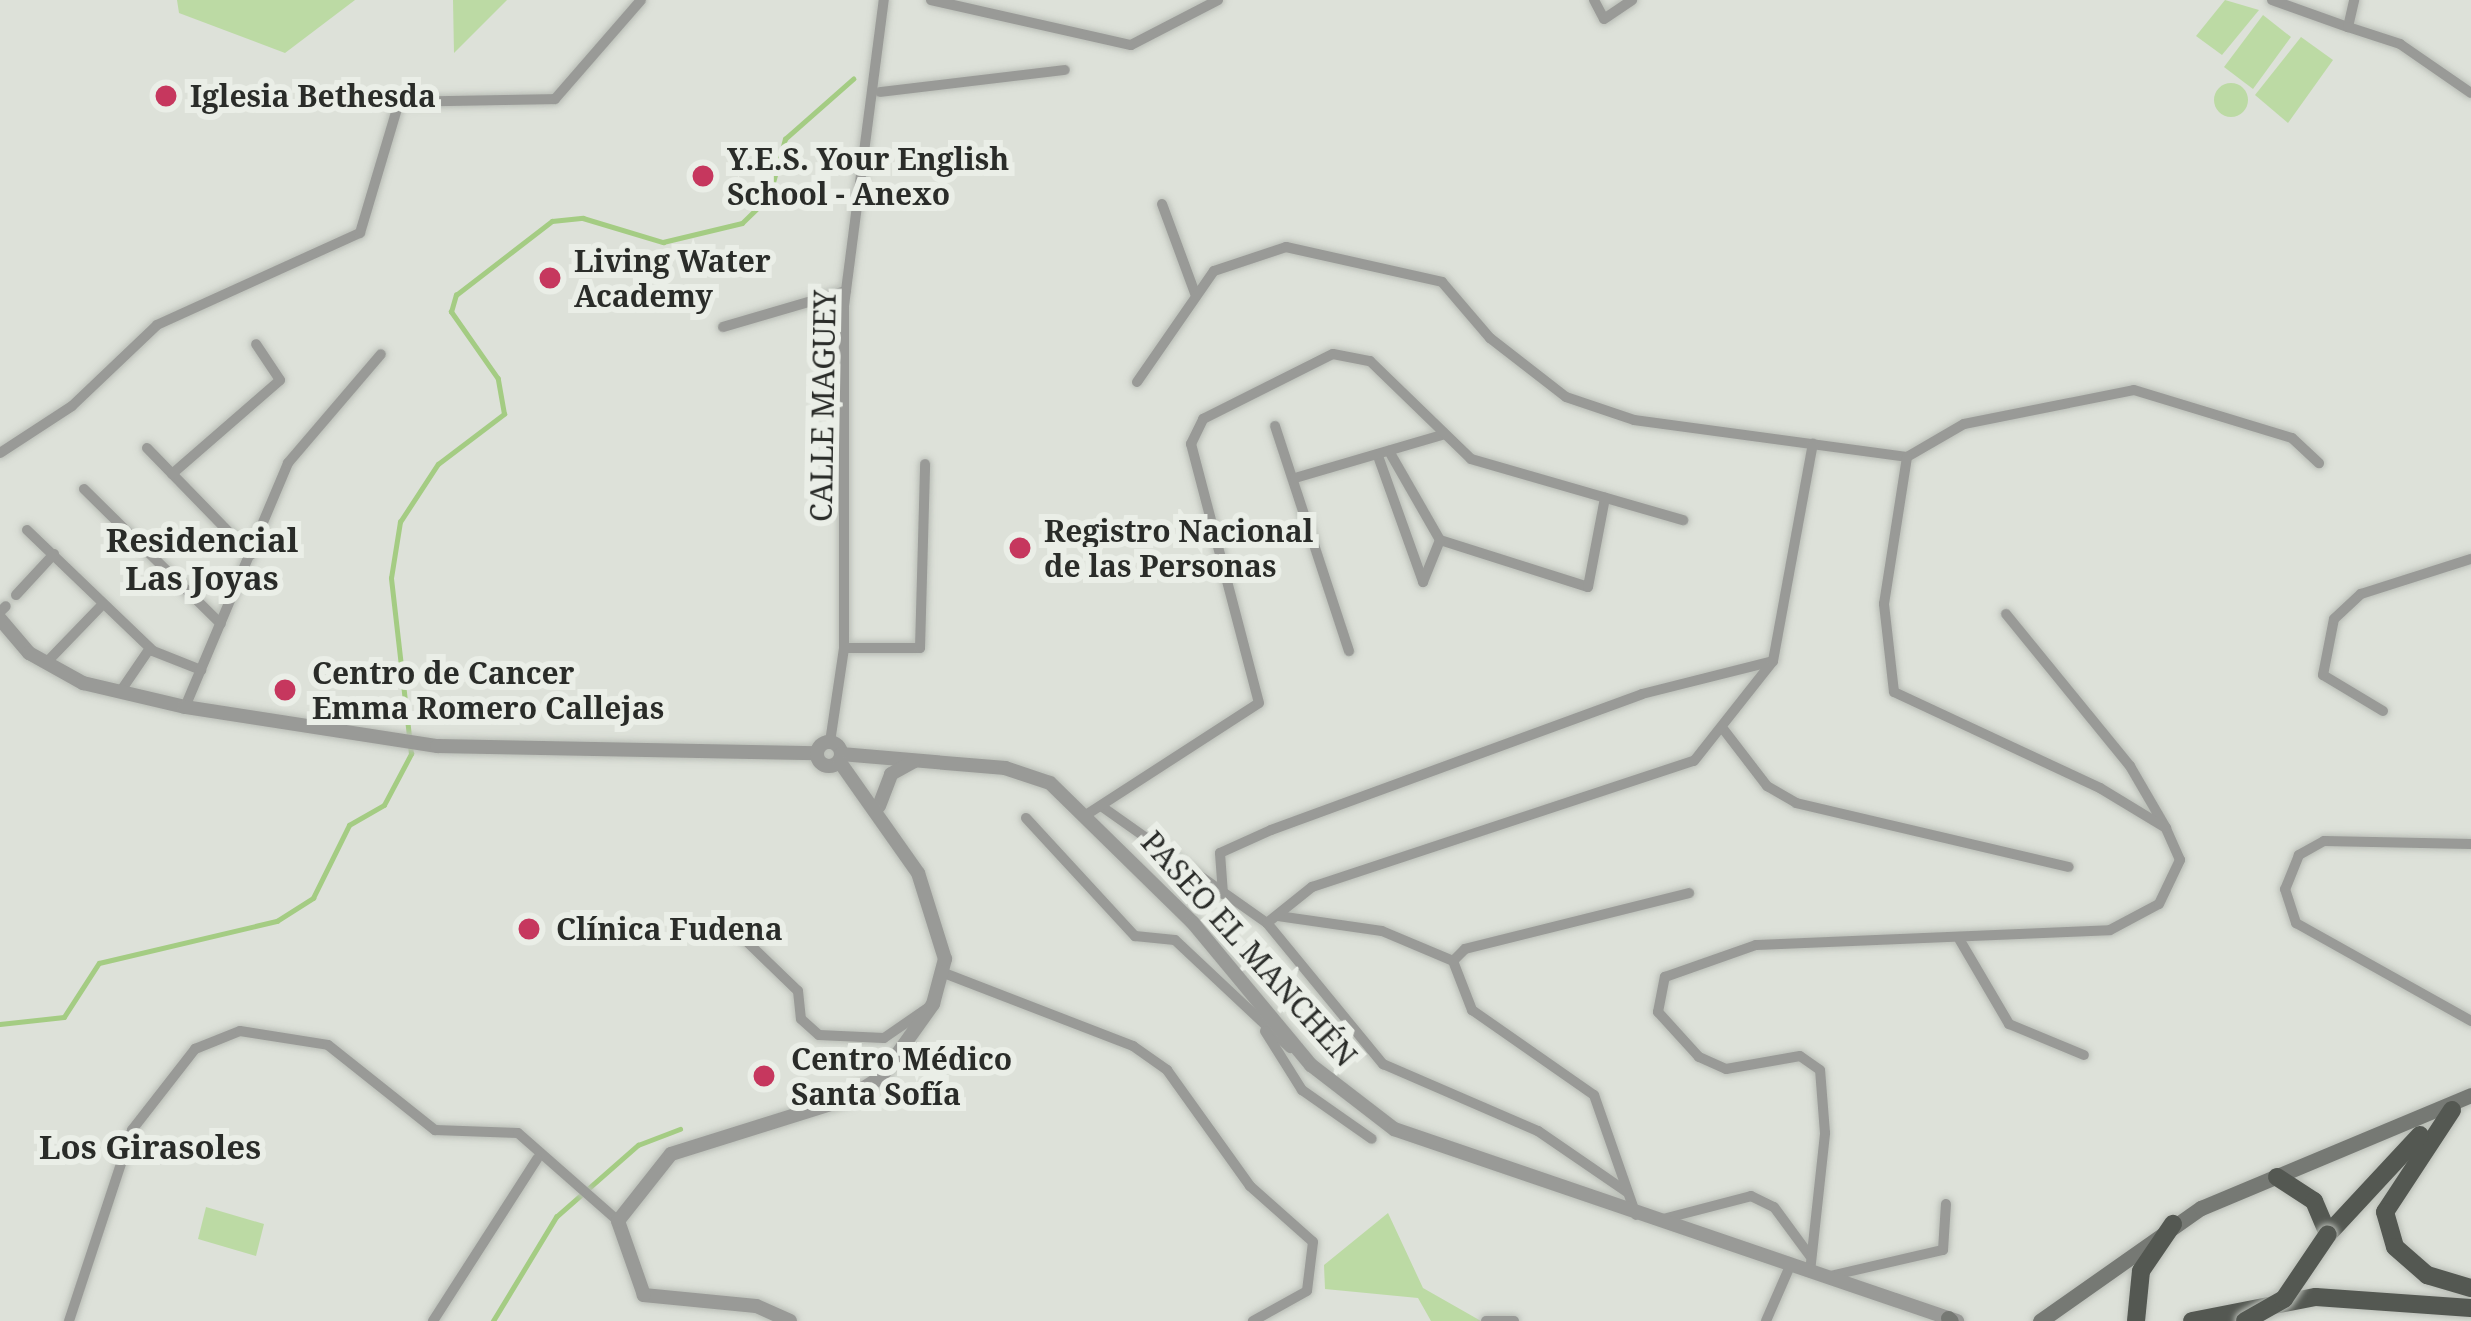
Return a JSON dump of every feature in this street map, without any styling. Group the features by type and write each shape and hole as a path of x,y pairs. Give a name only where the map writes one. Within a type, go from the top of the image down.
{"highway":[{"path":"2245,1321 2284,1299 2328,1234 2390,1158 2452,1110"},
{"path":"2452,1110 2394,1184 2385,1212 2395,1247 2427,1275 2471,1288"},
{"path":"2277,1177 2314,1201 2328,1234"},
{"path":"2136,1321 2140,1271 2173,1223"},
{"path":"2192,1321 2316,1298 2471,1308"}],"main road":[{"path":"2040,1321 2173,1223 2452,1110 2471,1095"}],"street":[{"path":"0,453 157,325 360,233 399,102 555,100 641,0"},
{"name":"CALLE MAGUEY","path":"837,752 844,648 846,291 880,92 884,0"},
{"path":"931,0 1131,45 1218,0"},
{"path":"1594,0 1604,19 1632,0"},
{"path":"2272,0 2400,44 2471,93"},
{"path":"2348,27 2354,0"},
{"path":"880,92 1065,70"},
{"path":"1162,204 1196,297"},
{"path":"1137,382 1196,297 1239,255 1286,248 1389,264 1442,282 1490,338 1590,409 1907,457 1964,424 2134,390 2292,437 2319,463"},
{"path":"723,327 846,291"},
{"path":"172,474 280,380 256,344"},
{"path":"1683,520 1500,471 1442,435 1347,352 1203,419 1192,475 1259,703 1095,810 1223,894 1271,919 1382,931 1454,961 1689,893"},
{"path":"185,706 288,463 380,354"},
{"path":"1275,426 1348,651"},
{"path":"1294,478 1442,435"},
{"path":"1271,919 1312,886 1673,771 1724,730 1773,661 1813,445"},
{"path":"147,448 250,555"},
{"path":"1384,453 1440,540 1588,587 1605,498"},
{"path":"1384,453 1423,582 1440,540"},
{"path":"1907,457 1883,604 1894,692 2166,828"},
{"path":"844,648 920,648 925,464"},
{"path":"84,489 221,624"},
{"path":"27,530 150,648 201,670"},
{"path":"16,595 53,554"},
{"path":"2383,711 2324,675 2334,620 2361,594 2471,559"},
{"path":"46,663 103,604"},
{"path":"2,612 46,663 120,692 185,706 420,743 817,753 825,765 837,752 879,806 919,873 944,973 934,1004 881,1077 847,1099 716,1131 671,1154 618,1221"},
{"path":"1810,1266 1820,1070 1800,1056 1726,1070 1672,1039 1657,992 1684,964 1756,945 1958,937 2046,940 2142,920 2180,860 2130,766 2006,614"},
{"path":"120,692 150,648"},
{"path":"1223,894 1220,853 1271,830 1662,687 1773,661"},
{"path":"1724,730 1767,787 1796,802 2069,868"},
{"name":"PASEO EL MANCHÉN","path":"837,752 1005,768 1095,810 1311,1065 1394,1129 1790,1266 1810,1266 1827,1277 1952,1320"},
{"path":"879,806 891,774 920,759"},
{"path":"1026,818 1135,936 1174,940 1311,1065"},
{"path":"2471,844 2324,841 2299,855 2285,889 2296,923 2471,1021"},
{"path":"1271,919 1383,1064 1538,1131 1627,1192"},
{"path":"740,936 798,991 801,1019 819,1035 884,1038 934,1004"},
{"path":"1958,937 2009,1024 2084,1055"},
{"path":"1454,961 1472,1010 1594,1095 1636,1215"},
{"path":"944,973 1133,1046 1167,1070 1237,1170 1313,1242 1307,1291 1253,1321"},
{"path":"1260,1023 1302,1090 1372,1139"},
{"path":"69,1321 132,1130 195,1049 221,1036 312,1037 427,1127 501,1126 618,1221 644,1295 756,1306 790,1321"},
{"path":"433,1321 537,1159"},
{"path":"1654,1220 1750,1196 1774,1207 1810,1266"},
{"path":"1827,1277 1943,1250 1946,1204"},
{"path":"1766,1321 1790,1266"},
{"path":"1488,1319 1514,1321"}],"green space":[{"path":"177,0 355,0 285,53 179,13"},
{"path":"453,0 507,0 454,53"},
{"path":"2225,0 2259,10 2222,55 2196,36"},
{"path":"2263,15 2291,37 2253,89 2224,67"},
{"path":"2301,37 2333,60 2288,123 2255,95"},
{"path":"2231,83 2243,88 2248,100 2243,112 2231,117 2219,112 2214,100 2219,88"},
{"path":"206,1207 264,1224 256,1256 198,1239"},
{"path":"1388,1213 1423,1288 1481,1321 1431,1321 1418,1298 1325,1289 1324,1265"}],"waterway":[{"path":"0,1024 64,1017 99,963 277,921 313,898 349,825 384,805 411,754 391,578 400,522 438,464 504,414 498,379 451,312 456,295 552,221 583,218 663,242 742,223 769,197 785,139 853,79"},
{"path":"493,1321 556,1217 638,1145 680,1129"}],"place":[{"name":"Iglesia Bethesda","path":"166,96"},
{"name":"Y.E.S. Your English School - Anexo","path":"703,176"},
{"name":"Living Water Academy","path":"550,278"},
{"name":"Registro Nacional de las Personas","path":"1020,548"},
{"name":"Centro de Cancer Emma Romero Callejas","path":"285,690"},
{"name":"Clínica Fudena","path":"529,929"},
{"name":"Centro Médico Santa Sofía","path":"764,1076"}],"district":[{"name":"Residencial Las Joyas","path":"202,559"},
{"name":"Los Girasoles","path":"150,1147"}]}
